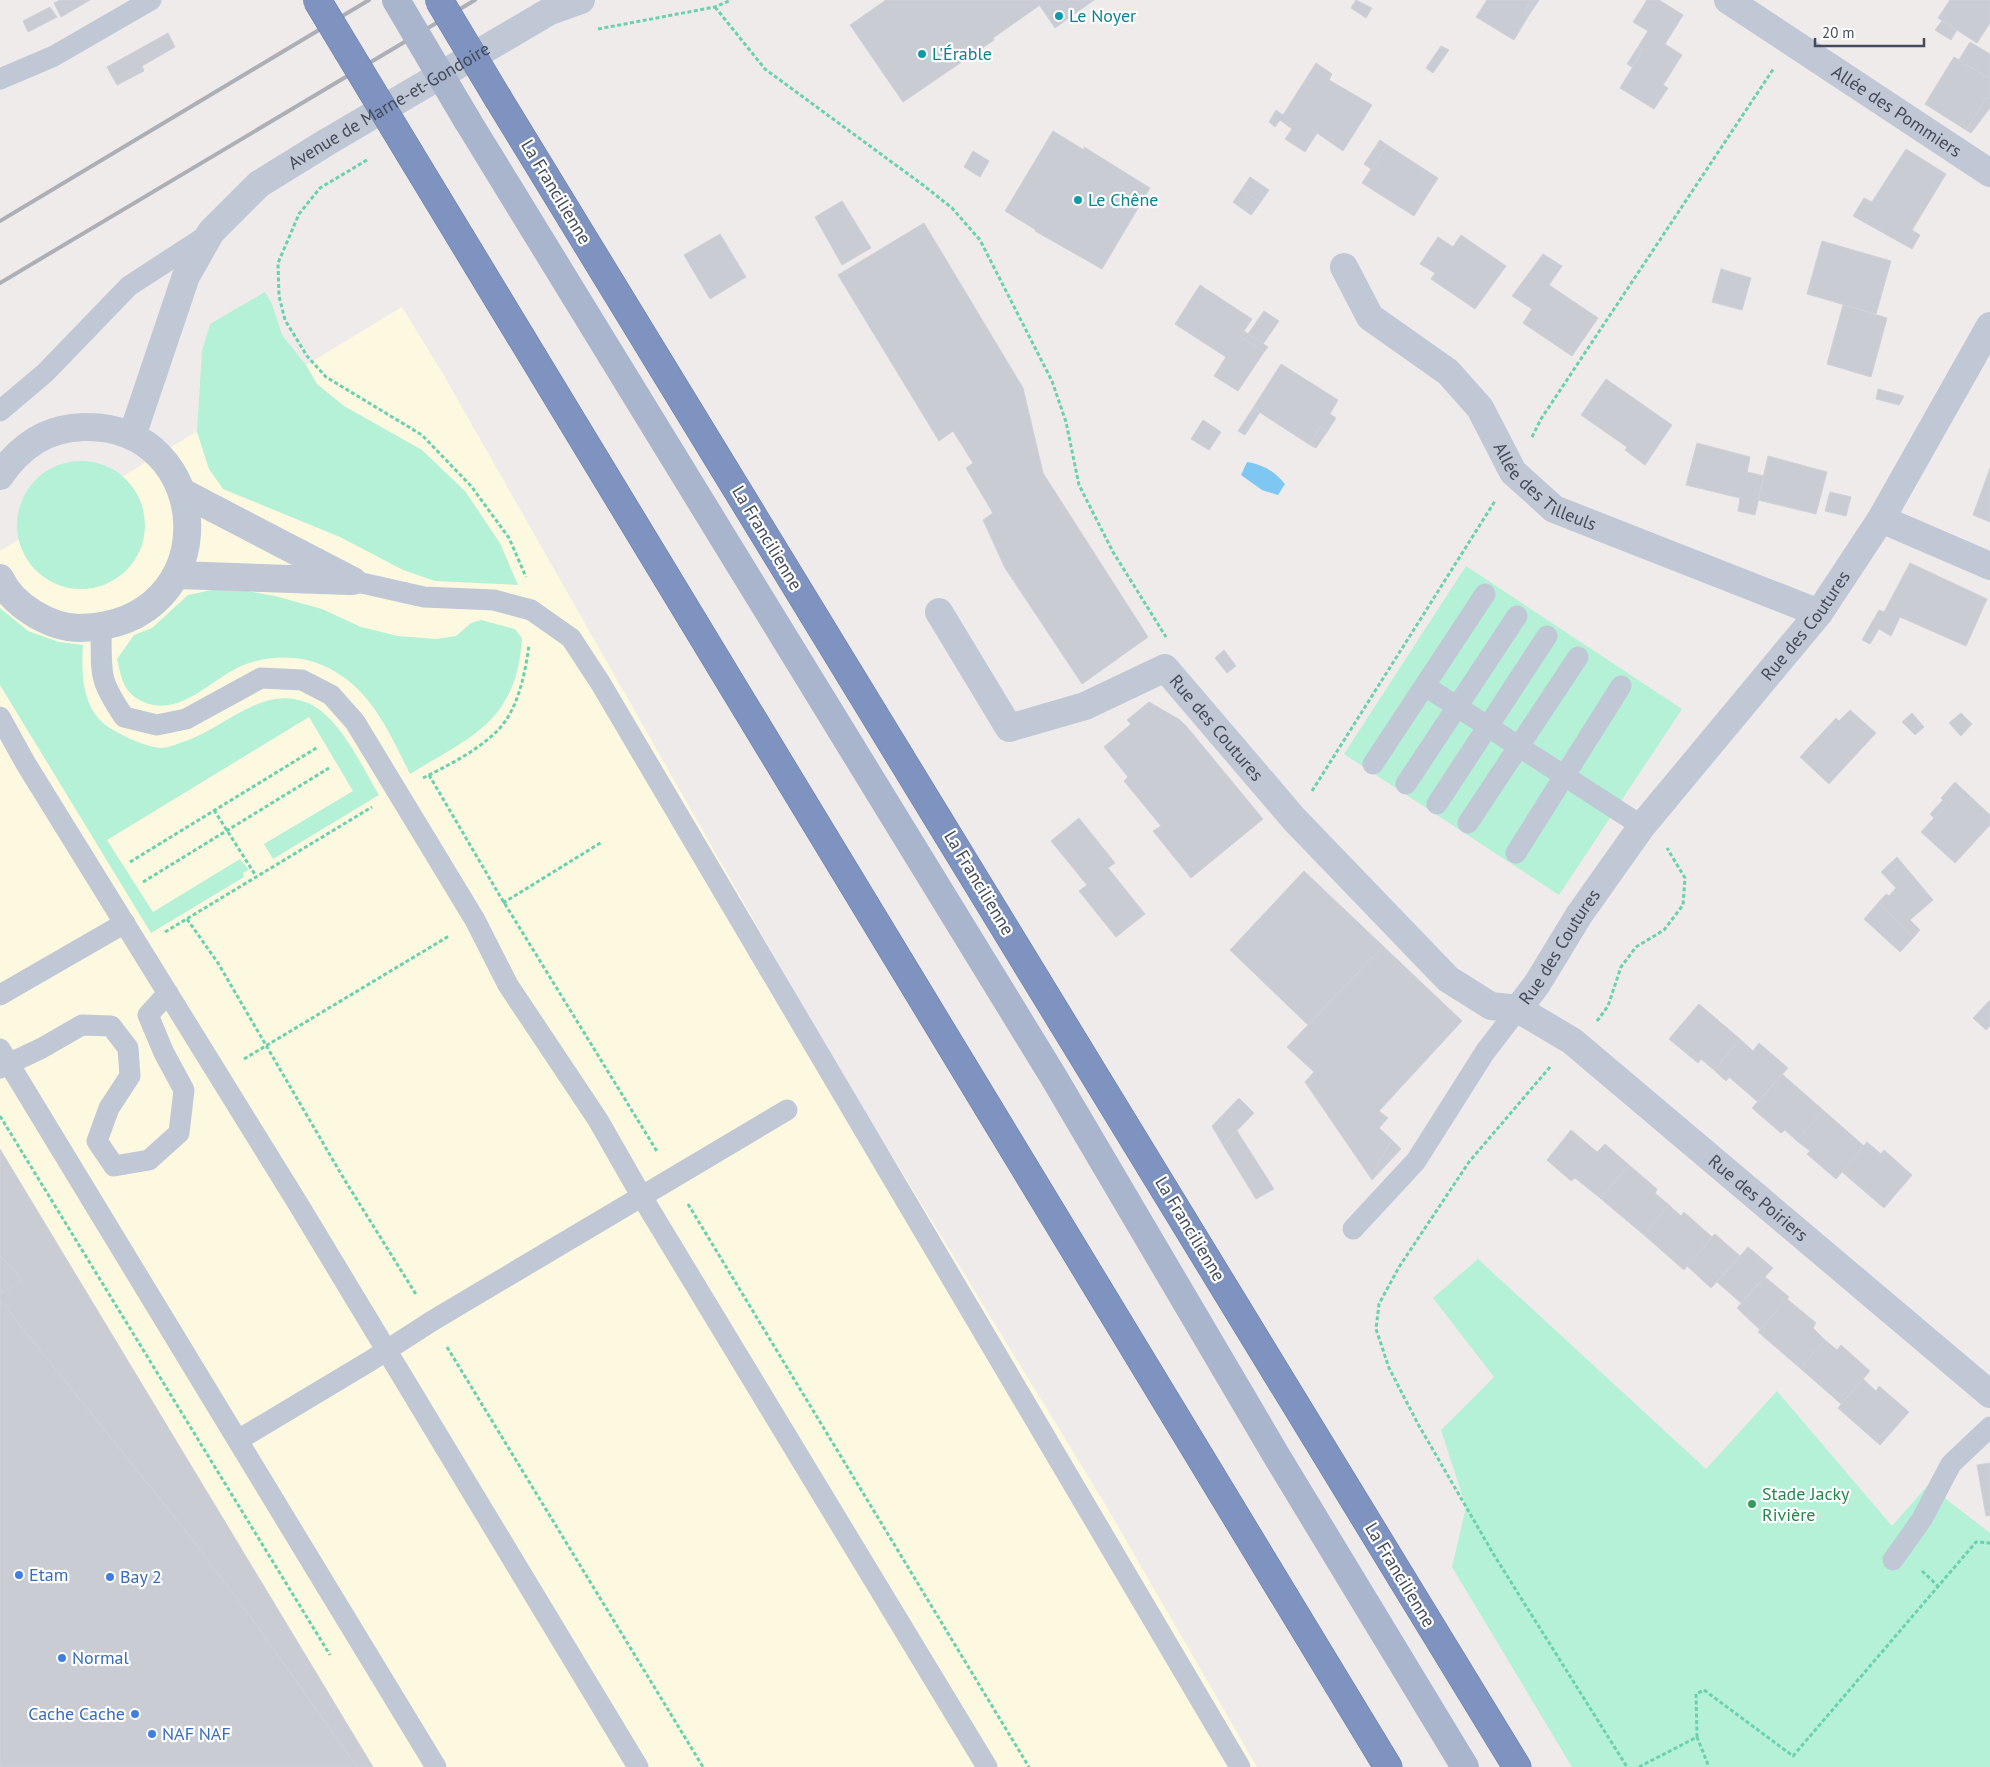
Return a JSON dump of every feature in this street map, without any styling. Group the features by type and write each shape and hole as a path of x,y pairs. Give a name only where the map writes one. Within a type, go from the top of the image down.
{"highway":[{"path":"317,0 1388,1767"},
{"name":"La Francilienne","path":"439,0 1517,1767"}],"main road":[{"path":"396,0 1052,1076 1276,1455 1465,1767"}],"street":[{"name":"Avenue de Marne-et-Gondoire","path":"132,436 186,276 211,232 259,184 550,11 580,0"},
{"name":"Allée des Pommiers","path":"1728,0 1990,173"},
{"name":"Allée des Tilleuls","path":"1344,267 1370,317 1448,372 1480,408 1513,472 1554,509 1818,613"},
{"name":"Rue des Coutures","path":"939,612 1009,728 1085,706 1165,668 1294,819 1448,979 1491,1006 1518,1009 1537,984 1578,915 1642,826 1818,613 1881,519 1990,326"},
{"path":"0,476 12,458 38,438 68,427 101,426 132,436 159,456 170,469 182,492 188,519 186,548 176,575 157,600 132,618 102,627 73,628 46,620 21,605 1,582"},
{"path":"182,492 354,581"},
{"path":"1881,519 1990,566"},
{"path":"176,575 354,581"},
{"name":"Rue des Poiriers","path":"1518,1009 1572,1041 1990,1394"}],"lane":[{"path":"0,79 54,56 151,0"},
{"name":"Avenue de Marne-et-Gondoire","path":"0,411 45,373 129,286 211,232"},
{"path":"354,581 424,597 494,600 531,610 571,638 601,684 1240,1767"},
{"path":"1373,764 1484,594"},
{"path":"1406,784 1517,616"},
{"path":"102,627 102,676 107,692 124,717 157,725 186,719 261,678 302,680 331,695 355,722 475,920 508,985 598,1120 642,1197 987,1767"},
{"path":"1437,804 1547,636"},
{"path":"1468,823 1578,657"},
{"path":"1424,686 1642,826"},
{"path":"1516,853 1621,686"},
{"path":"0,717 26,764 140,946 638,1767"},
{"path":"0,744 26,764"},
{"path":"0,995 125,923"},
{"path":"168,993 148,1015 164,1053 184,1090 179,1133 149,1160 114,1166 97,1141 109,1108 130,1076 128,1048 111,1026 82,1025 42,1048 3,1060 238,1440 436,1767"},
{"path":"1353,1229 1416,1161 1485,1052 1518,1009"},
{"path":"238,1440 386,1351 432,1321 787,1110"},
{"path":"1893,1560 1922,1519 1951,1464 1990,1427"}],"path":[{"path":"731,0 715,6 765,69 952,208 980,240 1052,381 1066,422 1079,486 1113,552 1169,642 1165,668"},
{"path":"1294,819 1513,472 1541,419 1791,42"},
{"path":"140,946 396,792 429,775 496,733 512,708 524,674 531,610 526,576 509,538 471,486 422,435 326,377 307,356 285,320 279,296 278,263 299,214 320,188"},
{"path":"130,862 318,747"},
{"path":"143,882 329,768"},
{"path":"429,775 504,902 630,1105 1029,1767"},
{"path":"214,810 256,876"},
{"path":"1627,1767 1499,1563 1418,1424 1388,1368 1376,1329 1379,1304 1399,1267 1470,1162 1572,1041 1589,1031 1608,1006 1621,967 1636,947 1664,930 1682,905 1685,878 1669,850 1642,826"},
{"path":"238,1063 602,842"},
{"path":"0,1116 331,1657"},
{"path":"1709,1767 1697,1737 1696,1694 1704,1690 1793,1756 1976,1542 1990,1543"},
{"path":"1639,1767 1697,1737"}],"shaded area":[{"path":"402,307 443,374 834,1061 1105,1504 1257,1767 0,1767 0,551"}],"green space":[{"path":"265,292 272,304 282,335 306,365 317,384 344,406 422,450 465,491 500,543 518,585 435,581 403,570 340,537 223,489 209,469 197,432 202,351 210,324"},
{"path":"81,461 106,465 127,479 141,500 145,525 141,550 127,571 106,585 81,589 56,585 35,571 21,550 17,525 21,500 35,479 56,465"},
{"path":"1466,566 1682,709 1559,895 1344,754"},
{"path":"226,587 275,596 322,609 361,627 398,636 436,639 456,636 471,623 481,620 515,629 522,638 518,666 511,689 501,707 487,723 453,748 410,774 379,716 360,691 334,671 314,662 293,658 271,658 249,663 224,675 187,699 173,704 160,706 146,703 128,691 117,659 134,635 152,628 188,595"},
{"path":"0,608 28,631 59,642 83,645 84,682 90,705 104,724 137,742 166,748 196,737 258,704 274,699 291,698 308,703 320,710 340,730 379,795 273,859 264,844 353,791 309,717 107,840 153,912 240,859 249,870 243,873 244,877 151,933 0,685"},
{"name":"Stade Jacky Rivière","path":"1478,1259 1706,1469 1777,1391 1892,1526 1928,1485 1990,1533 1990,1767 1572,1767 1452,1567 1466,1507 1441,1430 1494,1377 1433,1298"}],"water":[{"path":"1247,462 1264,467 1281,479 1285,484 1278,495 1262,490 1241,475"}],"building":[{"path":"60,0 90,0 61,17 54,3"},
{"name":"L'Érable","path":"886,0 1036,0 1040,5 993,38 994,40 903,102 850,25"},
{"name":"Le Noyer","path":"1036,0 1094,0 1055,28"},
{"path":"1356,0 1372,8 1366,18 1351,8"},
{"path":"1487,0 1532,0 1524,12 1529,15 1514,40 1476,17"},
{"path":"1532,0 1539,0 1529,15 1524,12"},
{"path":"1647,0 1659,0 1683,15 1665,44 1682,55 1663,85 1668,88 1654,109 1620,88 1643,50 1638,47 1648,31 1633,22"},
{"path":"1950,0 1990,0 1990,23 1977,43 1938,18"},
{"path":"50,7 57,17 28,32 23,21"},
{"path":"1942,21 1957,30 1951,40 1935,30"},
{"path":"168,33 175,47 142,66 144,71 117,85 107,67"},
{"path":"1970,42 1990,54 1990,79 1959,60"},
{"path":"1441,46 1449,50 1433,73 1426,68"},
{"path":"1638,47 1643,50 1632,67 1627,64"},
{"path":"1954,57 1990,79 1990,99 1987,97 1966,130 1925,104"},
{"path":"1316,63 1332,74 1329,80 1372,105 1343,151 1317,133 1305,152 1285,139 1292,129 1280,120 1275,127 1269,122 1276,110 1283,115"},
{"path":"1987,97 1990,99 1990,108 1971,133 1966,130"},
{"name":"Le Chêne","path":"1053,131 1084,150 1084,147 1150,188 1102,269 1035,231 1005,211"},
{"path":"1380,140 1387,145 1371,169 1364,164"},
{"path":"1387,145 1438,178 1414,216 1362,183"},
{"path":"1906,149 1946,174 1912,230 1920,235 1912,249 1853,216 1864,198 1872,202"},
{"path":"973,151 989,161 980,177 964,167"},
{"path":"1250,177 1269,190 1260,203 1242,189"},
{"path":"1242,189 1260,203 1251,215 1233,202"},
{"path":"842,201 871,248 842,265 815,217"},
{"path":"924,223 1023,388 1043,473 1148,637 1082,684 1005,568 983,520 993,513 966,468 973,463 953,431 939,441 838,275"},
{"path":"720,234 746,277 710,299 684,255"},
{"path":"1461,235 1506,266 1475,309 1431,279 1435,273 1420,264 1438,237 1453,247"},
{"path":"1822,241 1891,261 1876,314 1807,294"},
{"path":"1543,254 1562,266 1549,285 1598,318 1572,356 1523,323 1532,309 1512,296"},
{"path":"1721,269 1751,278 1742,310 1712,302"},
{"path":"1200,285 1252,319 1240,337 1264,352 1238,391 1214,376 1226,357 1175,324"},
{"path":"1843,305 1887,318 1871,377 1827,364"},
{"path":"1264,311 1279,321 1263,344 1248,334"},
{"path":"1244,331 1268,347 1264,352 1240,337"},
{"path":"1281,364 1338,400 1330,414 1336,418 1327,432 1320,427 1310,445 1253,408"},
{"path":"1606,379 1672,425 1645,465 1625,450 1627,447 1581,415"},
{"path":"1878,389 1904,396 1899,405 1876,399"},
{"path":"1253,408 1260,412 1245,435 1238,431"},
{"path":"1203,420 1221,432 1209,450 1191,439"},
{"path":"1320,427 1327,432 1316,448 1310,445"},
{"path":"1697,443 1750,457 1747,472 1764,476 1755,515 1738,511 1740,498 1686,485"},
{"path":"1768,456 1827,472 1816,514 1758,500"},
{"path":"1990,468 1990,522 1973,515"},
{"path":"1830,492 1851,497 1846,516 1825,511"},
{"path":"1910,563 1987,599 1966,646 1900,617 1891,636 1879,629 1870,644 1862,640 1879,610 1884,612"},
{"path":"1224,650 1236,666 1227,673 1215,658"},
{"path":"1149,702 1180,720 1187,727 1263,819 1191,878 1153,831 1161,826 1124,781 1128,777 1104,747 1131,724 1127,720"},
{"path":"1850,710 1876,733 1829,784 1800,757 1836,718 1839,721"},
{"path":"1912,713 1924,727 1915,735 1902,722"},
{"path":"1961,713 1972,724 1961,736 1949,723"},
{"path":"1955,782 1990,815 1990,825 1955,863 1921,832 1947,804 1941,798"},
{"path":"1943,800 1947,804 1934,818 1930,814"},
{"path":"1079,818 1115,863 1108,868 1145,914 1116,937 1079,891 1087,885 1051,841"},
{"path":"1897,857 1933,900 1910,920 1920,930 1914,937 1878,903 1886,894 1889,896 1896,888 1881,872"},
{"path":"1304,871 1383,946 1308,1025 1230,950"},
{"path":"1878,903 1914,937 1900,952 1864,919"},
{"path":"1383,946 1462,1021 1379,1111 1388,1118 1379,1128 1392,1140 1370,1177 1305,1082 1314,1072 1287,1047"},
{"path":"1990,1000 1990,1026 1986,1030 1973,1018"},
{"path":"1699,1004 1740,1039 1714,1070 1701,1059 1698,1063 1669,1039"},
{"path":"1740,1039 1753,1051 1759,1043 1788,1068 1758,1102 1729,1077 1726,1081 1714,1070"},
{"path":"1782,1074 1823,1110 1797,1141 1785,1130 1781,1133 1752,1108"},
{"path":"1239,1098 1254,1113 1223,1145 1212,1126"},
{"path":"1823,1110 1864,1146 1836,1179 1807,1154 1810,1151 1797,1141"},
{"path":"1571,1130 1597,1152 1605,1144 1629,1165 1600,1198 1575,1178 1571,1181 1547,1160"},
{"path":"1237,1131 1274,1189 1256,1199 1223,1145"},
{"path":"1392,1140 1401,1149 1372,1180 1370,1177"},
{"path":"1867,1142 1881,1154 1884,1150 1912,1175 1884,1208 1842,1172"},
{"path":"0,1149 373,1767 357,1767 255,1623 185,1530 0,1300 0,1294 23,1280 0,1256"},
{"path":"1629,1165 1657,1189 1655,1193 1669,1205 1644,1235 1600,1198"},
{"path":"1669,1205 1681,1216 1684,1212 1712,1237 1684,1270 1644,1235"},
{"path":"1715,1234 1740,1256 1711,1288 1687,1266"},
{"path":"1748,1247 1773,1268 1741,1303 1717,1282"},
{"path":"0,1256 23,1280 0,1294"},
{"path":"1765,1277 1789,1297 1760,1330 1737,1308"},
{"path":"1787,1299 1816,1323 1813,1328 1825,1340 1800,1368 1758,1332"},
{"name":"Bay 2","path":"0,1300 185,1530 255,1623 357,1767 0,1767"},
{"path":"1825,1340 1837,1350 1841,1345 1870,1371 1841,1404 1800,1368"},
{"path":"1863,1379 1876,1391 1879,1386 1909,1412 1880,1445 1838,1408"},
{"path":"1990,1463 1990,1515 1986,1516 1977,1465"}],"railway":[{"path":"0,221 369,0"},
{"path":"0,283 475,0"}],"place":[{"name":"Le Noyer","path":"1059,16"},
{"name":"L'Érable","path":"922,54"},
{"name":"Le Chêne","path":"1078,200"},
{"name":"Stade Jacky Rivière","path":"1752,1504"},
{"name":"Etam","path":"19,1575"},
{"name":"Bay 2","path":"110,1577"},
{"name":"Normal","path":"62,1658"},
{"name":"Cache Cache","path":"135,1714"},
{"name":"NAF NAF","path":"152,1734"}]}
